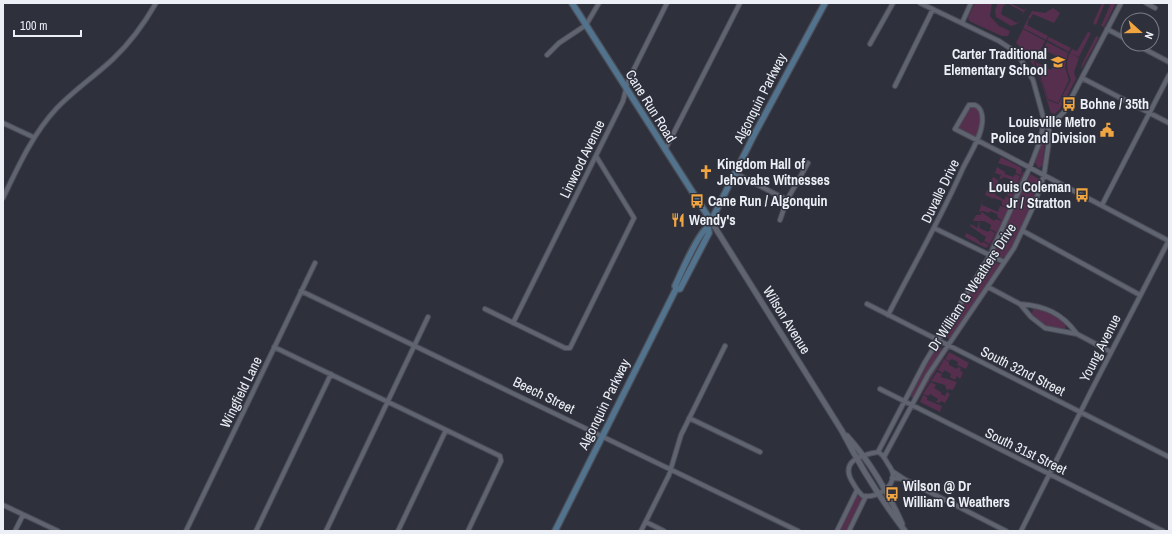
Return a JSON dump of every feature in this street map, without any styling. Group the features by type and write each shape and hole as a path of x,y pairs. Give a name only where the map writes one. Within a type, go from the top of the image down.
{"main road":[{"name":"Cane Run Road","path":"572,3 665,150 709,224"},
{"name":"Algonquin Parkway","path":"555,531 676,289 675,286 704,230 709,224 786,73 825,3"}],"street":[{"path":"3,198 33,138 59,106 126,46 145,21 156,3"},
{"path":"547,55 559,43 586,25 599,3"},
{"name":"Linwood Avenue","path":"513,323 623,101 628,81 667,3"},
{"path":"665,150 740,3"},
{"path":"870,44 892,3"},
{"name":"Dr William G Weathers Drive","path":"884,457 911,405 948,345 988,287 1023,231 1035,203 1044,175 1049,141 1049,130 1044,120 1033,80 1021,59 1007,45 920,3"},
{"path":"962,23 971,3"},
{"path":"1044,120 1056,120 1064,112 1121,3"},
{"path":"1146,3 1156,8"},
{"path":"895,86 933,10"},
{"path":"1107,29 1120,36"},
{"path":"1150,52 1169,62"},
{"path":"1102,205 1169,75"},
{"path":"1082,78 1169,123"},
{"name":"Duvalle Drive","path":"888,315 934,228 977,140 983,118 978,106 972,104 966,108 955,129 977,140"},
{"name":"Dr William G Weathers Drive","path":"878,452 903,401 990,255 1030,168 1040,141 1044,120"},
{"path":"3,123 33,138"},
{"path":"977,140 1169,240"},
{"path":"485,310 565,348 570,348 634,218 596,156"},
{"path":"780,220 787,200 808,163"},
{"path":"735,173 787,200"},
{"name":"Wilson Avenue","path":"709,224 842,431 879,493 905,531"},
{"path":"934,228 1004,262"},
{"path":"1023,231 1140,295"},
{"name":"Young Avenue","path":"1021,531 1080,412 1169,240"},
{"name":"Wingfield Lane","path":"186,531 315,262"},
{"path":"988,287 1020,304 1031,317 1045,328 1077,334 1111,352"},
{"name":"Beech Street","path":"301,291 795,530"},
{"name":"South 32nd Street","path":"866,304 1169,457"},
{"path":"1020,304 1039,306 1054,311 1067,321 1077,334"},
{"path":"326,531 428,317"},
{"path":"641,531 670,469 681,434 725,346"},
{"path":"274,347 388,401 501,458 468,531"},
{"path":"256,531 331,374"},
{"name":"South 31st Street","path":"880,389 1163,531"},
{"path":"689,418 760,452"},
{"path":"398,531 446,430"},
{"name":"Wilson Avenue","path":"842,431 862,455 894,506 905,531"},
{"path":"892,471 892,478 884,490 879,493 866,496 857,490 848,473 850,466 857,458 862,455 878,452 884,457 892,471 904,479 1006,531"},
{"path":"892,478 904,479"},
{"path":"837,531 857,490"},
{"path":"849,531 866,496"},
{"path":"3,505 58,531"},
{"path":"15,531 23,515"},
{"path":"646,522 664,531"}],"shaded area":[{"path":"975,3 992,3 990,16 999,26 1010,31 1008,36 1002,36 969,21 968,18"},
{"path":"998,3 1007,3 1003,6 1001,14 1017,23 1020,20 1017,24 1011,26 996,17 995,10"},
{"path":"1007,3 1024,10 1027,8 1022,15 1023,12"},
{"path":"1102,3 1105,3 1096,25 1093,23"},
{"path":"1111,3 1116,3 1104,27 1101,26"},
{"path":"1053,8 1060,13 1054,23 1033,14 1030,19 1028,18 1032,11 1045,13"},
{"path":"1028,19 1027,25 1048,36 1046,40 1023,28"},
{"path":"1023,29 1045,41 1034,63 1048,100 1058,104 1071,80 1067,67 1067,60 1070,53 1079,58 1074,72 1076,79 1060,109 1055,114 1051,113 1034,66 1016,43"},
{"path":"1088,32 1091,33 1079,57 1070,53 1072,49 1077,51"},
{"path":"1096,36 1099,37 1081,70 1082,64"},
{"path":"1049,37 1071,48 1069,52 1047,40"},
{"path":"1047,42 1068,53 1065,67 1069,80 1058,103 1048,99 1036,64 1036,62 1051,70 1058,57 1043,49"},
{"path":"973,106 979,112 981,121 979,130 975,137 958,128 969,108"},
{"path":"1046,129 1043,164 1038,168 1035,162"},
{"path":"1001,157 1022,168 1021,175 1016,173 1016,169 998,163"},
{"path":"997,167 1005,172 1005,174 1013,177 1016,174 1020,176 1016,187 1010,184 1012,180 1004,177 999,180 1001,175 995,173"},
{"path":"1023,172 1026,172 1008,214 992,246 988,250"},
{"path":"1030,174 1039,179 1034,197 1019,236 1007,255 1002,258 995,255 994,251"},
{"path":"993,177 998,180 998,184 1008,189 1010,185 1016,188 1012,198 1007,195 1008,192 1000,189 999,191 989,186"},
{"path":"993,189 997,191 995,194 1004,200 1006,196 1011,199 1007,208 1002,205 1002,201 994,198 991,199 992,198 985,195 987,190 991,191"},
{"path":"983,199 982,205 998,212 1000,206 1007,208 1002,220 998,218 997,214 990,211 989,213 983,211 979,212"},
{"path":"982,212 994,221 996,219 1001,221 996,232 990,229 991,225 984,221 973,221 976,215 980,215"},
{"path":"978,222 980,223 979,228 988,232 990,230 995,233 990,244 984,241 986,237 970,226 971,224 977,228 979,224"},
{"path":"966,233 976,238 981,243 983,242 989,245 986,248 965,237"},
{"path":"992,260 999,264 999,268 949,339 943,335 989,261"},
{"path":"1036,308 1056,315 1066,324 1065,329 1061,330 1052,328 1038,321 1032,314 1033,309"},
{"path":"937,345 942,349 913,398 909,396"},
{"path":"947,350 948,351 918,400 916,400"},
{"path":"949,352 969,363 966,369 957,365 958,362 952,359 949,361 945,359"},
{"path":"944,359 949,362 949,365 957,369 958,367 961,368 960,370 963,373 960,379 957,376 955,380 950,377 951,374 944,370 943,373 938,370"},
{"path":"937,372 942,374 941,377 957,382 953,390 948,389 947,391 945,385 931,381"},
{"path":"931,382 936,385 934,388 941,392 941,394 945,396 947,392 950,394 945,403 941,401 940,403 936,402 938,399 930,394 928,396 923,394"},
{"path":"923,395 927,397 927,400 942,406 940,412 920,402"},
{"path":"856,495 862,498 846,531 838,531"}],"place":[{"name":"Carter Traditional Elementary School","path":"1058,62"},
{"name":"Bohne / 35th","path":"1069,104"},
{"name":"Louisville Metro Police 2nd Division","path":"1107,130"},
{"name":"Kingdom Hall of Jehovahs Witnesses","path":"706,172"},
{"name":"Louis Coleman Jr / Stratton","path":"1082,195"},
{"name":"Cane Run / Algonquin","path":"697,201"},
{"name":"Wendy's","path":"678,220"},
{"name":"Wilson @ Dr William G Weathers","path":"892,494"}]}
